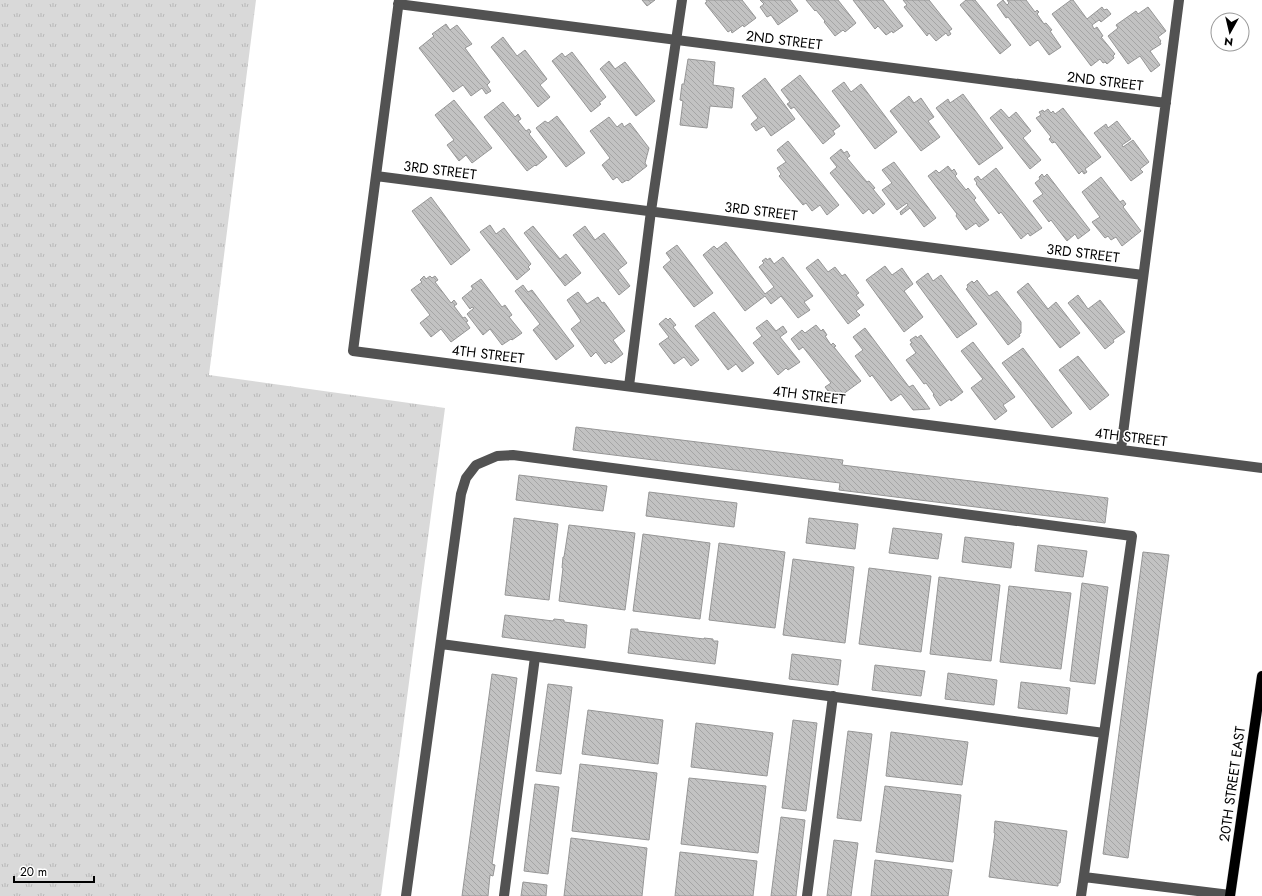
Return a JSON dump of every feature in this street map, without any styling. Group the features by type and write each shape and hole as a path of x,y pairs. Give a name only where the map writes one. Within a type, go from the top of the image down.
{"main road":[{"name":"20TH STREET EAST","path":"1230,896 1262,676"}],"street":[{"path":"629,386 651,211 682,0"},
{"path":"1121,450 1179,0"},
{"path":"376,176 398,2"},
{"name":"2ND STREET","path":"398,2 677,40 1166,103"},
{"name":"3RD STREET","path":"376,176 1143,275"},
{"name":"4TH STREET","path":"376,176 353,351 1262,468"},
{"path":"406,896 461,494 466,478 476,465 497,456 513,455 1132,536 1081,896"},
{"path":"441,644 1104,733"},
{"path":"504,896 535,657"},
{"path":"807,896 832,696"},
{"path":"1084,877 1230,896"}],"green space":[{"path":"0,0 256,0 209,375 445,408 381,896 0,896"}],"building":[{"path":"642,0 655,0 647,6"},
{"path":"706,0 742,0 756,18 744,27 743,25 732,33 731,30 728,32 705,3 707,2"},
{"path":"760,0 790,0 798,11 778,25 771,15 767,17 760,7 764,4"},
{"path":"806,0 838,0 856,23 845,32 843,30 835,36 824,22 825,21"},
{"path":"853,0 883,0 903,26 893,33 892,31 886,35 878,26 875,29"},
{"path":"903,0 929,0 952,29 949,31 951,34 948,36 946,33 936,41 929,33 927,36 904,7 907,5"},
{"path":"966,0 975,0 1011,45 1000,54 960,5"},
{"path":"1003,0 1007,5 1009,3 1007,0 1026,0 1035,12 1037,10 1039,12 1037,14 1044,24 1046,23 1052,30 1050,31 1061,47 1049,55 1038,40 1030,46 997,5"},
{"path":"1073,0 1087,19 1102,7 1104,10 1107,9 1111,14 1101,22 1099,20 1092,25 1094,29 1097,27 1103,36 1101,37 1115,54 1113,56 1114,58 1107,64 1105,62 1103,63 1100,59 1091,66 1052,14"},
{"path":"1148,7 1166,31 1158,37 1161,44 1150,51 1160,65 1151,72 1140,56 1128,64 1108,36 1118,28 1116,25 1136,11 1138,14"},
{"path":"446,24 450,30 457,25 472,44 465,48 490,82 487,85 491,91 486,94 482,88 471,96 463,85 453,92 419,48 434,36 432,34"},
{"path":"503,37 517,56 525,50 547,79 540,85 550,97 538,107 491,47"},
{"path":"572,52 606,97 599,103 601,104 591,112 552,61 562,53 565,57"},
{"path":"688,59 715,62 713,85 734,88 732,108 710,106 707,128 680,125 683,101 680,100"},
{"path":"609,61 615,69 625,62 655,101 636,116 600,69"},
{"path":"800,75 840,126 833,131 835,134 823,144 794,107 791,109 787,104 790,102 781,90"},
{"path":"765,78 795,119 771,136 764,126 756,131 751,124 758,118 742,96"},
{"path":"844,82 851,92 861,84 897,132 875,149 832,91"},
{"path":"963,94 1003,148 979,165 936,108 948,99 950,103"},
{"path":"909,96 914,103 921,98 934,117 928,121 940,137 921,151 890,111"},
{"path":"454,100 492,148 472,163 466,155 459,161 447,145 454,140 435,115"},
{"path":"503,102 515,117 518,114 521,119 518,121 526,131 529,129 531,132 529,134 547,157 527,171 484,117"},
{"path":"1063,108 1101,157 1085,169 1087,172 1084,174 1082,171 1079,174 1055,142 1052,143 1049,139 1051,137 1036,118 1041,115 1039,112 1043,110 1044,112 1048,109 1051,113 1053,111 1055,114"},
{"path":"1001,109 1009,118 1016,112 1031,131 1023,138 1041,160 1030,169 990,118"},
{"path":"557,116 585,153 566,167 536,128 545,121 548,123"},
{"path":"609,117 617,127 622,123 624,127 630,123 649,148 645,163 647,166 628,181 627,180 622,183 617,177 613,180 602,165 610,158 590,131"},
{"path":"1117,121 1131,139 1122,145 1123,147 1133,140 1149,162 1140,169 1143,172 1131,181 1094,133 1106,124 1108,128"},
{"path":"788,141 839,205 827,215 820,205 812,211 806,203 803,205 779,176 781,174 777,168 786,162 777,150"},
{"path":"841,149 844,153 847,151 850,156 847,158 867,182 869,181 875,188 873,189 885,204 873,214 869,209 863,214 830,173 837,167 830,158"},
{"path":"894,162 936,218 924,227 910,208 901,215 900,212 908,205 907,203 897,210 882,190 892,183 882,170"},
{"path":"948,166 952,171 954,169 957,174 955,176 966,190 968,188 976,198 974,200 989,220 979,227 976,223 966,230 956,216 957,214 928,176 936,170 939,173"},
{"path":"996,168 1042,228 1030,236 1028,233 1021,239 1001,212 999,214 976,184 977,183 974,179 978,176 981,180"},
{"path":"1042,174 1044,177 1047,174 1090,230 1078,239 1075,234 1067,241 1051,220 1049,222 1033,201 1043,194 1035,183 1040,179 1039,177"},
{"path":"1101,177 1120,202 1123,200 1126,204 1123,207 1141,231 1122,246 1116,237 1111,240 1108,236 1105,238 1092,222 1100,217 1082,192"},
{"path":"431,197 470,250 451,265 412,211"},
{"path":"490,225 496,234 504,228 531,264 528,267 530,269 517,280 480,232"},
{"path":"533,226 560,259 566,254 581,273 565,286 524,233"},
{"path":"585,226 595,240 604,233 627,263 618,270 630,286 619,295 573,235"},
{"path":"726,242 765,294 774,287 759,267 764,263 762,261 766,258 767,260 770,258 774,264 783,257 813,296 804,302 810,310 798,318 781,296 771,304 765,296 745,311 703,255 714,246 717,249"},
{"path":"677,245 713,293 694,307 663,267 671,260 666,253"},
{"path":"818,259 828,272 835,267 842,276 845,274 859,293 856,295 864,305 856,311 860,315 848,324 806,268"},
{"path":"885,266 892,275 902,268 913,284 904,291 923,317 904,332 866,280"},
{"path":"928,273 933,281 941,275 977,324 957,338 916,282"},
{"path":"424,276 426,279 430,276 432,278 435,276 438,280 435,282 451,303 454,300 457,304 454,306 463,318 465,317 468,321 466,322 470,328 451,342 441,329 431,337 420,323 430,315 411,290 422,282 420,280"},
{"path":"481,279 502,307 505,305 512,315 509,317 522,333 502,345 490,329 483,335 467,314 474,308 472,307 470,309 462,298 473,289 471,286"},
{"path":"977,280 989,296 997,291 1021,322 1020,336 1008,345 966,289 968,287 967,285 972,281 974,283"},
{"path":"1028,283 1048,309 1056,302 1080,333 1060,348 1017,292"},
{"path":"523,285 528,292 532,290 574,346 556,360 533,330 540,324 515,291"},
{"path":"578,292 587,304 598,297 602,303 604,302 625,331 613,340 623,354 611,363 609,361 605,364 596,352 591,357 571,329 581,321 567,300"},
{"path":"1078,295 1088,309 1100,300 1125,332 1113,340 1114,342 1105,349 1068,303"},
{"path":"714,312 754,363 742,372 736,364 728,370 695,326"},
{"path":"666,318 668,320 670,318 676,325 673,327 699,360 691,366 684,357 674,364 659,344 669,337 659,324"},
{"path":"767,320 776,331 783,326 787,332 780,337 800,362 788,370 786,368 778,375 753,343 762,336 756,328"},
{"path":"816,325 821,331 823,329 827,335 825,336 831,345 833,343 836,346 834,347 861,381 835,400 825,387 831,383 803,347 799,350 791,339 802,330 805,333"},
{"path":"865,328 909,387 913,385 930,409 913,410 901,394 891,401 872,375 870,377 855,356 863,350 853,337"},
{"path":"921,335 963,392 951,401 950,399 940,406 926,383 924,384 906,360 916,353 910,344 912,343 910,340"},
{"path":"973,342 1015,397 1003,405 1007,411 995,420 971,388 983,379 961,351"},
{"path":"1023,348 1072,413 1052,428 1002,363"},
{"path":"1078,356 1109,395 1090,410 1059,370"},
{"path":"576,427 843,460 842,465 1108,498 1105,523 839,490 840,483 573,450"},
{"path":"519,475 607,486 603,511 516,500"},
{"path":"649,492 737,503 734,527 646,516"},
{"path":"514,518 558,524 549,600 505,595"},
{"path":"809,518 858,524 855,549 806,543"},
{"path":"569,525 635,533 625,610 559,601 563,557"},
{"path":"893,528 942,534 938,559 889,553"},
{"path":"643,534 710,543 700,619 633,611"},
{"path":"965,537 1014,543 1011,568 962,562"},
{"path":"719,543 785,552 775,628 709,620"},
{"path":"1038,545 1087,551 1083,577 1035,571"},
{"path":"1143,552 1169,555 1128,858 1103,854"},
{"path":"793,559 854,567 845,643 783,635"},
{"path":"869,568 931,576 921,652 859,644"},
{"path":"939,577 1000,585 991,661 930,654"},
{"path":"1082,583 1108,587 1095,684 1070,681"},
{"path":"1009,586 1071,593 1061,669 1000,662"},
{"path":"505,615 553,621 554,619 564,620 564,622 587,625 585,648 502,637"},
{"path":"631,629 713,639 713,641 718,641 715,664 628,653"},
{"path":"792,654 841,660 838,685 789,679"},
{"path":"875,665 925,671 921,696 872,690"},
{"path":"948,673 997,680 994,705 945,699"},
{"path":"492,674 517,678 492,864 495,865 493,876 490,875 488,896 462,896"},
{"path":"1021,682 1070,688 1067,714 1018,708"},
{"path":"548,684 572,687 561,774 536,771"},
{"path":"588,710 663,720 658,764 582,754"},
{"path":"793,720 817,723 806,811 782,808"},
{"path":"696,723 773,733 767,776 691,767"},
{"path":"848,731 872,734 861,821 837,818"},
{"path":"891,732 968,742 962,785 886,776"},
{"path":"580,764 657,773 649,840 572,831"},
{"path":"689,778 766,786 758,853 681,844"},
{"path":"535,784 559,787 548,874 524,871"},
{"path":"885,786 961,795 953,862 876,852"},
{"path":"781,817 805,820 796,896 771,896"},
{"path":"995,821 1067,831 1060,883 1058,883 1058,886 989,877 995,833"},
{"path":"571,838 647,848 642,896 564,896"},
{"path":"834,840 858,843 851,896 827,896"},
{"path":"680,852 757,861 753,896 675,896"},
{"path":"875,860 952,870 948,896 871,896"},
{"path":"523,882 547,885 546,896 521,896"}]}
